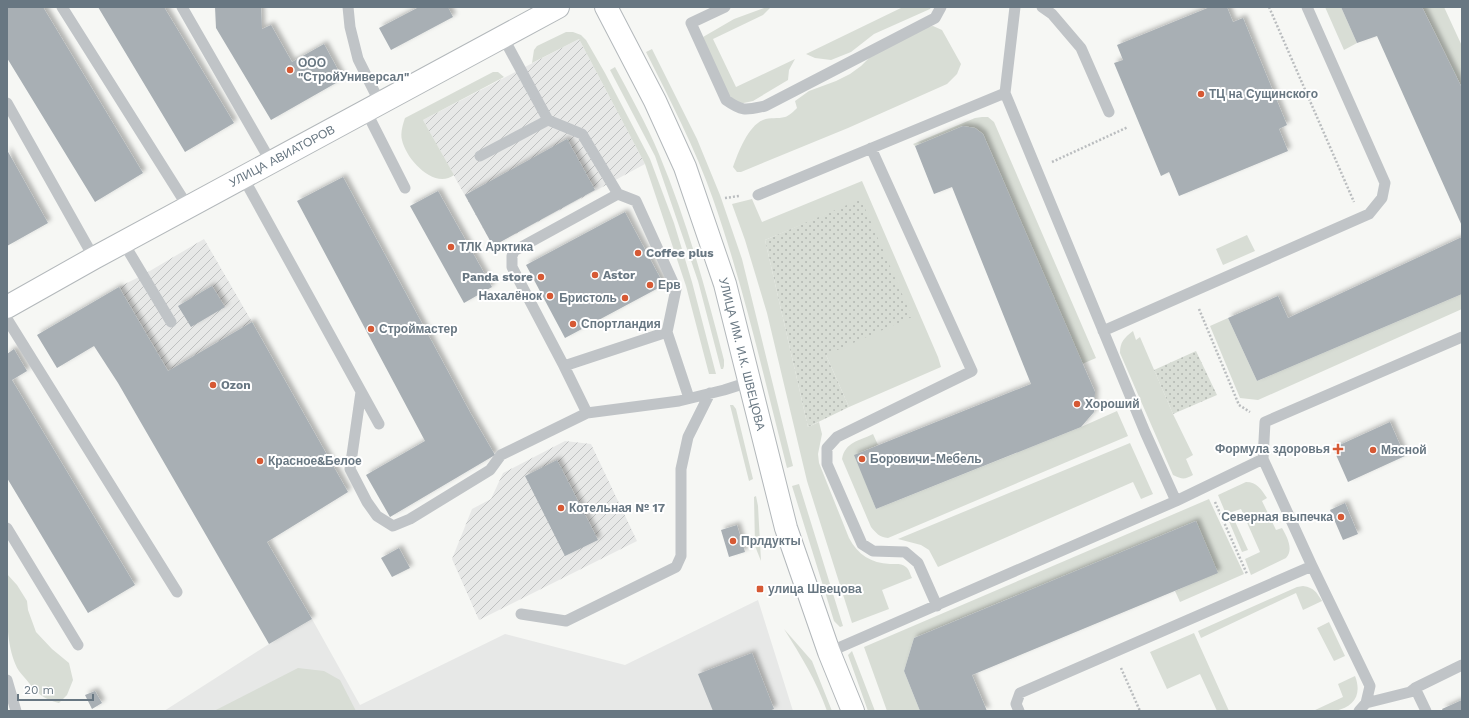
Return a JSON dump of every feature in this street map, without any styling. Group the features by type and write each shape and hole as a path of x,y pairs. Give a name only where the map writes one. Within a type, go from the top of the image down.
{"street":[{"name":"УЛИЦА АВИАТОРОВ","path":"7,310 123,242 558,7"},
{"name":"УЛИЦА ИМ. И.К. ШВЕЦОВА","path":"606,7 655,101 685,167 724,284 786,528 829,652 853,711"}],"lane":[{"path":"62,7 188,207"},
{"path":"182,7 271,162"},
{"path":"348,7 350,27 373,107 405,188"},
{"path":"725,7 691,23 726,100 745,110 765,106 935,18 941,7"},
{"path":"1015,7 1005,93 1144,432 1176,501"},
{"path":"1042,7 1052,14 1081,48 1109,112"},
{"path":"1103,331 1369,214 1382,198 1384,183 1307,7"},
{"path":"503,37 548,120 582,134 618,194 636,200 676,289 666,332 690,398"},
{"path":"758,195 1005,93"},
{"path":"7,103 94,258"},
{"path":"480,156 548,120"},
{"path":"871,148 972,371 837,437 827,448 827,464 862,544 873,551 905,552 918,563 937,606"},
{"path":"243,177 379,424"},
{"path":"587,413 512,267 512,256 514,251 618,194"},
{"path":"123,242 171,322"},
{"path":"7,310 177,592"},
{"path":"564,366 666,332"},
{"path":"1362,707 1370,686 1312,566 1263,459 1265,422 1462,337"},
{"path":"361,392 350,469 367,502 377,516 393,526 410,519 490,470 501,455 587,413 690,398 749,382"},
{"path":"521,614 566,621 676,567 682,556 681,469 688,437 710,393"},
{"path":"829,652 1176,501 1263,459"},
{"path":"7,528 78,645"},
{"path":"1019,711 1016,704 1020,693 1312,566"},
{"path":"1362,707 1410,692 1415,688 1462,665"},
{"path":"7,680 16,711"},
{"path":"1415,688 1426,711"}],"path":[{"path":"1269,7 1360,217"},
{"path":"1037,169 1128,127"},
{"path":"1192,292 1239,405 1265,422"},
{"path":"1208,486 1255,591"},
{"path":"1114,652 1140,711"}],"shaded area":[{"path":"767,7 771,7 763,15 713,39 736,87 795,59 789,70 788,80 753,101 739,104 728,95 703,37 734,19"},
{"path":"903,7 931,7 930,9 874,34 851,52 831,60 815,58 806,54"},
{"path":"1325,7 1341,7 1357,43 1344,50"},
{"path":"1422,7 1444,7 1462,46 1462,88"},
{"path":"933,26 942,30 961,64 957,74 947,84 848,128 741,172 737,172 733,167 744,140 758,123 766,119 788,116 797,108 795,101 809,91 850,74 872,55 925,27"},
{"path":"566,32 573,32 581,35 586,40 650,159 674,223 692,282 716,374 709,374 686,286 645,164 579,39 532,63 534,50 537,46"},
{"path":"579,39 645,164 493,246 423,120"},
{"path":"652,49 697,139 720,195 742,259 793,466 787,468 753,333 724,232 706,180 682,124 646,52"},
{"path":"615,67 654,143 669,179 695,256 710,308 724,360 723,369 721,369 698,281 655,156 610,70"},
{"path":"493,72 498,72 504,77 423,120 454,175 446,179 438,179 430,176 415,163 405,148 401,134 405,118"},
{"path":"988,117 994,122 1096,358 1082,364 983,134 975,128 963,126 915,146 913,144 975,118"},
{"path":"862,181 941,367 849,407 826,355 861,200 765,240 808,427 819,422 822,434 818,454 819,463 849,538 857,549 866,557 877,562 903,565 908,569 912,578 882,590 889,609 852,623 807,481 767,313 745,240 732,204 752,199 762,222"},
{"path":"861,199 912,317 826,355 849,407 808,427 765,240"},
{"path":"1247,235 1255,251 1223,265 1216,249"},
{"path":"204,239 252,322 168,371 119,287 143,275"},
{"path":"1462,294 1462,309 1258,400 1240,398 1210,326 1228,318 1257,381"},
{"path":"1133,331 1136,340 1140,337 1173,414 1193,455 1186,459 1193,475 1187,478 1181,478 1173,475 1120,353 1123,340"},
{"path":"1196,351 1217,395 1173,414 1154,370"},
{"path":"730,405 733,405 736,409 753,479 749,481"},
{"path":"1117,411 1128,436 888,538 880,536 871,527 842,459 849,445 873,434 878,445 855,455 876,509 1081,427"},
{"path":"565,441 591,444 637,541 479,620 452,559 472,509 491,499 503,473"},
{"path":"1130,443 1153,494 1141,499 1133,482 938,567 929,550 921,545 898,539"},
{"path":"1246,482 1253,483 1261,489 1267,498 1262,501 1276,530 1282,528 1288,539 1290,547 1286,558 1251,575 1245,559 1260,552 1241,509 1226,514 1218,495"},
{"path":"799,484 843,626 840,627 834,621 792,486"},
{"path":"756,496 758,506 761,561 755,546 754,497"},
{"path":"1209,499 1244,574 1180,602 1175,591 1216,573 1196,521 914,638 904,671 920,711 887,711 864,647"},
{"path":"1233,517 1248,550 1242,552 1228,519"},
{"path":"7,574 17,585 27,601 28,610 36,632 52,649 69,663 73,680 67,695 59,703 49,700 36,691 19,671 14,661 7,624"},
{"path":"1303,586 1313,589 1322,601 1303,610 1296,593 1201,638 1198,631 1297,587"},
{"path":"758,600 793,711 164,711 269,644 312,619 360,705 505,634 625,665"},
{"path":"1329,622 1345,656 1334,661 1317,628"},
{"path":"784,629 812,661 832,711 827,711 813,679"},
{"path":"1194,633 1229,711 1217,711 1200,674 1167,689 1150,652"},
{"path":"852,651 875,711 868,711 848,655"},
{"path":"298,668 324,671 340,680 356,711 214,711"},
{"path":"1355,676 1358,688 1355,699 1352,703 1335,711 1313,711 1343,697 1338,684"}],"building":[{"path":"7,7 43,7 143,173 95,202 7,58"},
{"path":"98,7 164,7 234,123 185,152"},
{"name":"ООО \"СтройУниверсал\"","path":"215,7 261,7 262,29 271,25 292,62 324,44 343,79 271,120 216,28"},
{"path":"419,7 448,7 453,17 391,50 379,28"},
{"name":"ТЦ на Сущинского","path":"1210,7 1227,7 1233,22 1243,18 1287,125 1279,129 1288,151 1179,196 1169,172 1161,176 1114,63 1123,60 1117,45"},
{"path":"1341,7 1422,7 1462,88 1462,226 1377,36 1357,43"},
{"path":"963,126 975,128 983,134 1095,392 1094,412 1081,427 876,509 854,455 1031,384 952,187 934,194 915,146"},
{"path":"567,139 595,190 493,246 465,195"},
{"path":"7,150 48,223 7,246"},
{"path":"343,177 471,414 495,455 390,517 366,475 425,441 297,201"},
{"name":"ТЛК Арктика","path":"438,191 492,287 464,303 410,206"},
{"name":"Astor","path":"625,212 664,285 565,338 526,265"},
{"path":"1462,237 1462,294 1257,381 1228,318 1278,296 1288,318"},
{"path":"212,286 225,307 191,327 178,306"},
{"path":"119,287 168,371 252,322 348,492 267,542 312,619 269,644 118,383 94,346 57,368 37,335"},
{"path":"14,349 27,371 12,380 135,585 88,613 7,478 7,354"},
{"path":"1390,422 1405,456 1348,482 1333,448"},
{"name":"Котельная № 17","path":"557,460 598,540 565,556 525,476"},
{"path":"1345,503 1358,534 1343,540 1330,510"},
{"path":"1196,521 1218,573 972,675 987,711 920,711 904,671 914,638"},
{"name":"Прлдукты","path":"737,525 745,552 729,557 721,530"},
{"path":"399,548 410,568 392,577 381,558"},
{"path":"752,653 774,709 769,711 713,711 698,674"},
{"path":"95,691 102,703 92,709 85,695"},
{"path":"1462,700 1462,711 1443,711 1442,709"}],"place":[{"name":"ООО \"СтройУниверсал\"","path":"290,70"},
{"name":"ТЦ на Сущинского","path":"1201,94"},
{"name":"ТЛК Арктика","path":"451,247"},
{"name":"Coffee plus","path":"638,253"},
{"name":"Astor","path":"595,275"},
{"name":"Panda store","path":"541,277"},
{"name":"Ерв","path":"650,285"},
{"name":"Нахалёнок","path":"550,296"},
{"name":"Бристоль","path":"625,298"},
{"name":"Спортландия","path":"573,324"},
{"name":"Строймастер","path":"371,329"},
{"name":"Ozon","path":"213,385"},
{"name":"Хороший","path":"1077,404"},
{"name":"Формула здоровья","path":"1338,449"},
{"name":"Мясной","path":"1373,450"},
{"name":"Боровичи-Мебель","path":"862,459"},
{"name":"Красное&Белое","path":"260,461"},
{"name":"Котельная № 17","path":"561,508"},
{"name":"Северная выпечка","path":"1341,517"},
{"name":"Прлдукты","path":"733,541"},
{"name":"улица Швецова","path":"760,589"}]}
